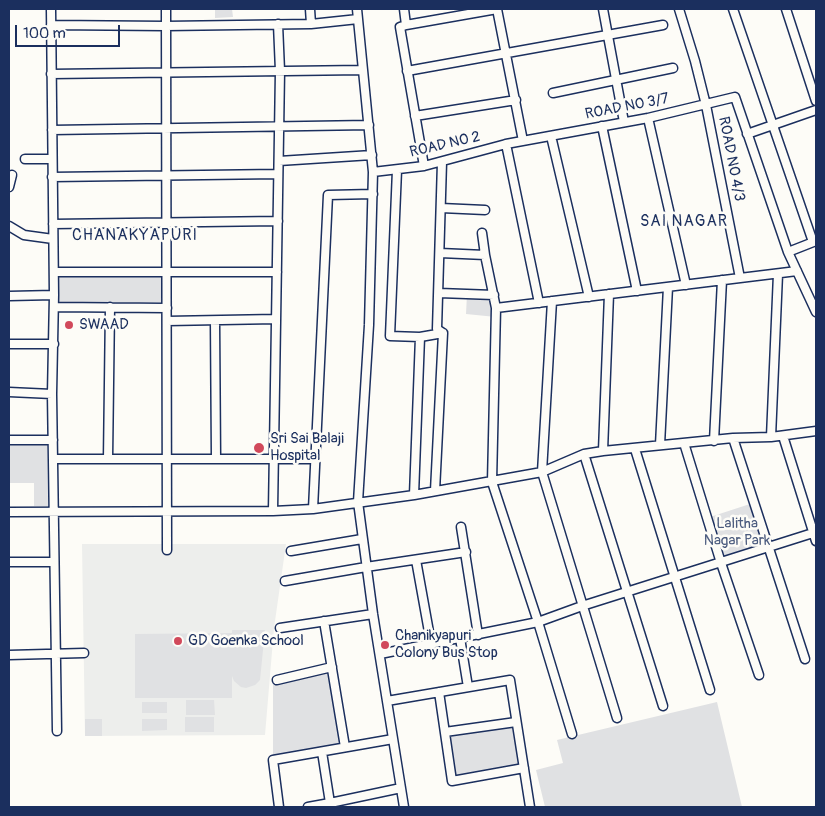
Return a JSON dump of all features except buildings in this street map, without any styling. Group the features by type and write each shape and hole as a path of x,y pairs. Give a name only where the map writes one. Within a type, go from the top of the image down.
{"street":[{"path":"51,9 54,272 52,394 57,731"},
{"path":"166,9 167,550"},
{"path":"310,9 311,24"},
{"path":"358,9 373,172 369,325 358,502 373,614 404,807"},
{"path":"404,9 406,25"},
{"path":"424,166 400,27 406,25 497,9 523,141"},
{"path":"603,9 624,122"},
{"name":"ROAD NO 4/3","path":"679,9 706,105 740,278"},
{"path":"733,9 814,242 788,252"},
{"path":"786,9 816,101"},
{"path":"51,25 311,24 358,19"},
{"path":"273,511 280,72 278,24"},
{"path":"407,72 663,25"},
{"path":"553,92 673,68"},
{"path":"51,74 363,70"},
{"name":"ROAD NO 3/7","path":"523,141 648,118 735,97 747,134"},
{"path":"415,116 516,100"},
{"path":"816,110 747,134 788,252 816,312"},
{"path":"648,118 686,285"},
{"path":"52,130 369,125"},
{"path":"602,126 637,291"},
{"path":"551,136 589,297"},
{"name":"ROAD NO 2","path":"373,172 424,166 523,141"},
{"path":"506,144 539,303"},
{"path":"279,161 372,155"},
{"path":"24,160 52,159"},
{"path":"442,162 437,329 443,333"},
{"path":"398,170 390,336 420,338 443,333"},
{"path":"52,177 278,174"},
{"path":"9,187 12,175"},
{"path":"313,509 328,195 373,194"},
{"path":"441,208 485,210"},
{"path":"53,224 278,221"},
{"path":"9,226 24,235 53,239"},
{"path":"482,233 496,308 492,482 572,734"},
{"path":"440,253 485,255"},
{"path":"496,308 797,271"},
{"path":"54,272 277,272"},
{"path":"771,437 778,274"},
{"path":"714,441 722,280"},
{"path":"660,445 668,287"},
{"path":"439,293 494,295"},
{"path":"603,451 609,294"},
{"path":"9,296 54,295"},
{"path":"552,301 542,472 617,718"},
{"path":"54,307 167,308"},
{"path":"108,459 110,307"},
{"path":"167,322 276,319"},
{"path":"215,321 216,459"},
{"path":"435,491 443,333"},
{"path":"414,495 420,338"},
{"path":"9,344 54,344"},
{"path":"9,392 52,394"},
{"path":"9,512 273,511 313,509 414,495 542,472 584,454 603,451 733,438 783,436 816,431"},
{"path":"783,436 815,532 816,541"},
{"path":"733,438 805,659"},
{"path":"9,440 53,440"},
{"path":"684,444 721,563 759,675"},
{"path":"635,449 710,690"},
{"path":"584,454 663,706"},
{"path":"53,459 315,459"},
{"path":"461,527 478,635"},
{"path":"380,654 538,622 582,606 815,532"},
{"path":"291,551 362,539"},
{"path":"285,581 466,552"},
{"path":"416,560 431,643"},
{"path":"9,562 54,562"},
{"path":"280,628 373,614"},
{"path":"324,621 345,747"},
{"path":"460,638 468,688"},
{"path":"9,655 84,653"},
{"path":"277,680 332,667"},
{"path":"387,701 510,680 530,807"},
{"path":"439,692 452,781 524,768"},
{"path":"445,732 516,722"},
{"path":"279,807 273,760 393,739"},
{"path":"322,752 330,803"},
{"path":"308,807 401,788"}],"shaded area":[{"name":"GD Goenka School","path":"82,544 286,544 274,628 265,735 85,736"}],"green space":[{"path":"215,9 232,9 233,17 215,18"},
{"path":"57,275 163,276 163,302 57,302"},
{"path":"467,294 494,295 496,317 466,314"},
{"path":"9,443 47,443 48,506 34,506 34,483 9,483"},
{"name":"Lalitha Nagar Park","path":"753,503 768,548 721,563 707,518"},
{"path":"232,630 265,630 260,680 255,685 246,688 241,687 234,681 232,676 232,698 135,698 135,634 232,633"},
{"path":"332,667 345,747 273,760 273,683"},
{"path":"186,700 214,700 215,715 186,715"},
{"path":"142,702 167,702 167,713 142,713"},
{"path":"717,702 742,807 545,807 536,770 563,763 557,740"},
{"path":"185,717 214,717 214,732 185,732"},
{"path":"85,719 102,719 102,736 85,736"},
{"path":"142,719 167,719 167,730 142,731"},
{"path":"516,722 524,768 452,781 445,732"}],"place":[{"name":"SWAAD","path":"69,325"},
{"name":"Sri Sai Balaji Hospital","path":"259,448"},
{"name":"GD Goenka School","path":"178,641"},
{"name":"Chanikyapuri Colony Bus Stop","path":"385,645"}],"district":[{"name":"SAI NAGAR","path":"684,222"},
{"name":"CHANAKYAPURI","path":"135,236"}]}
